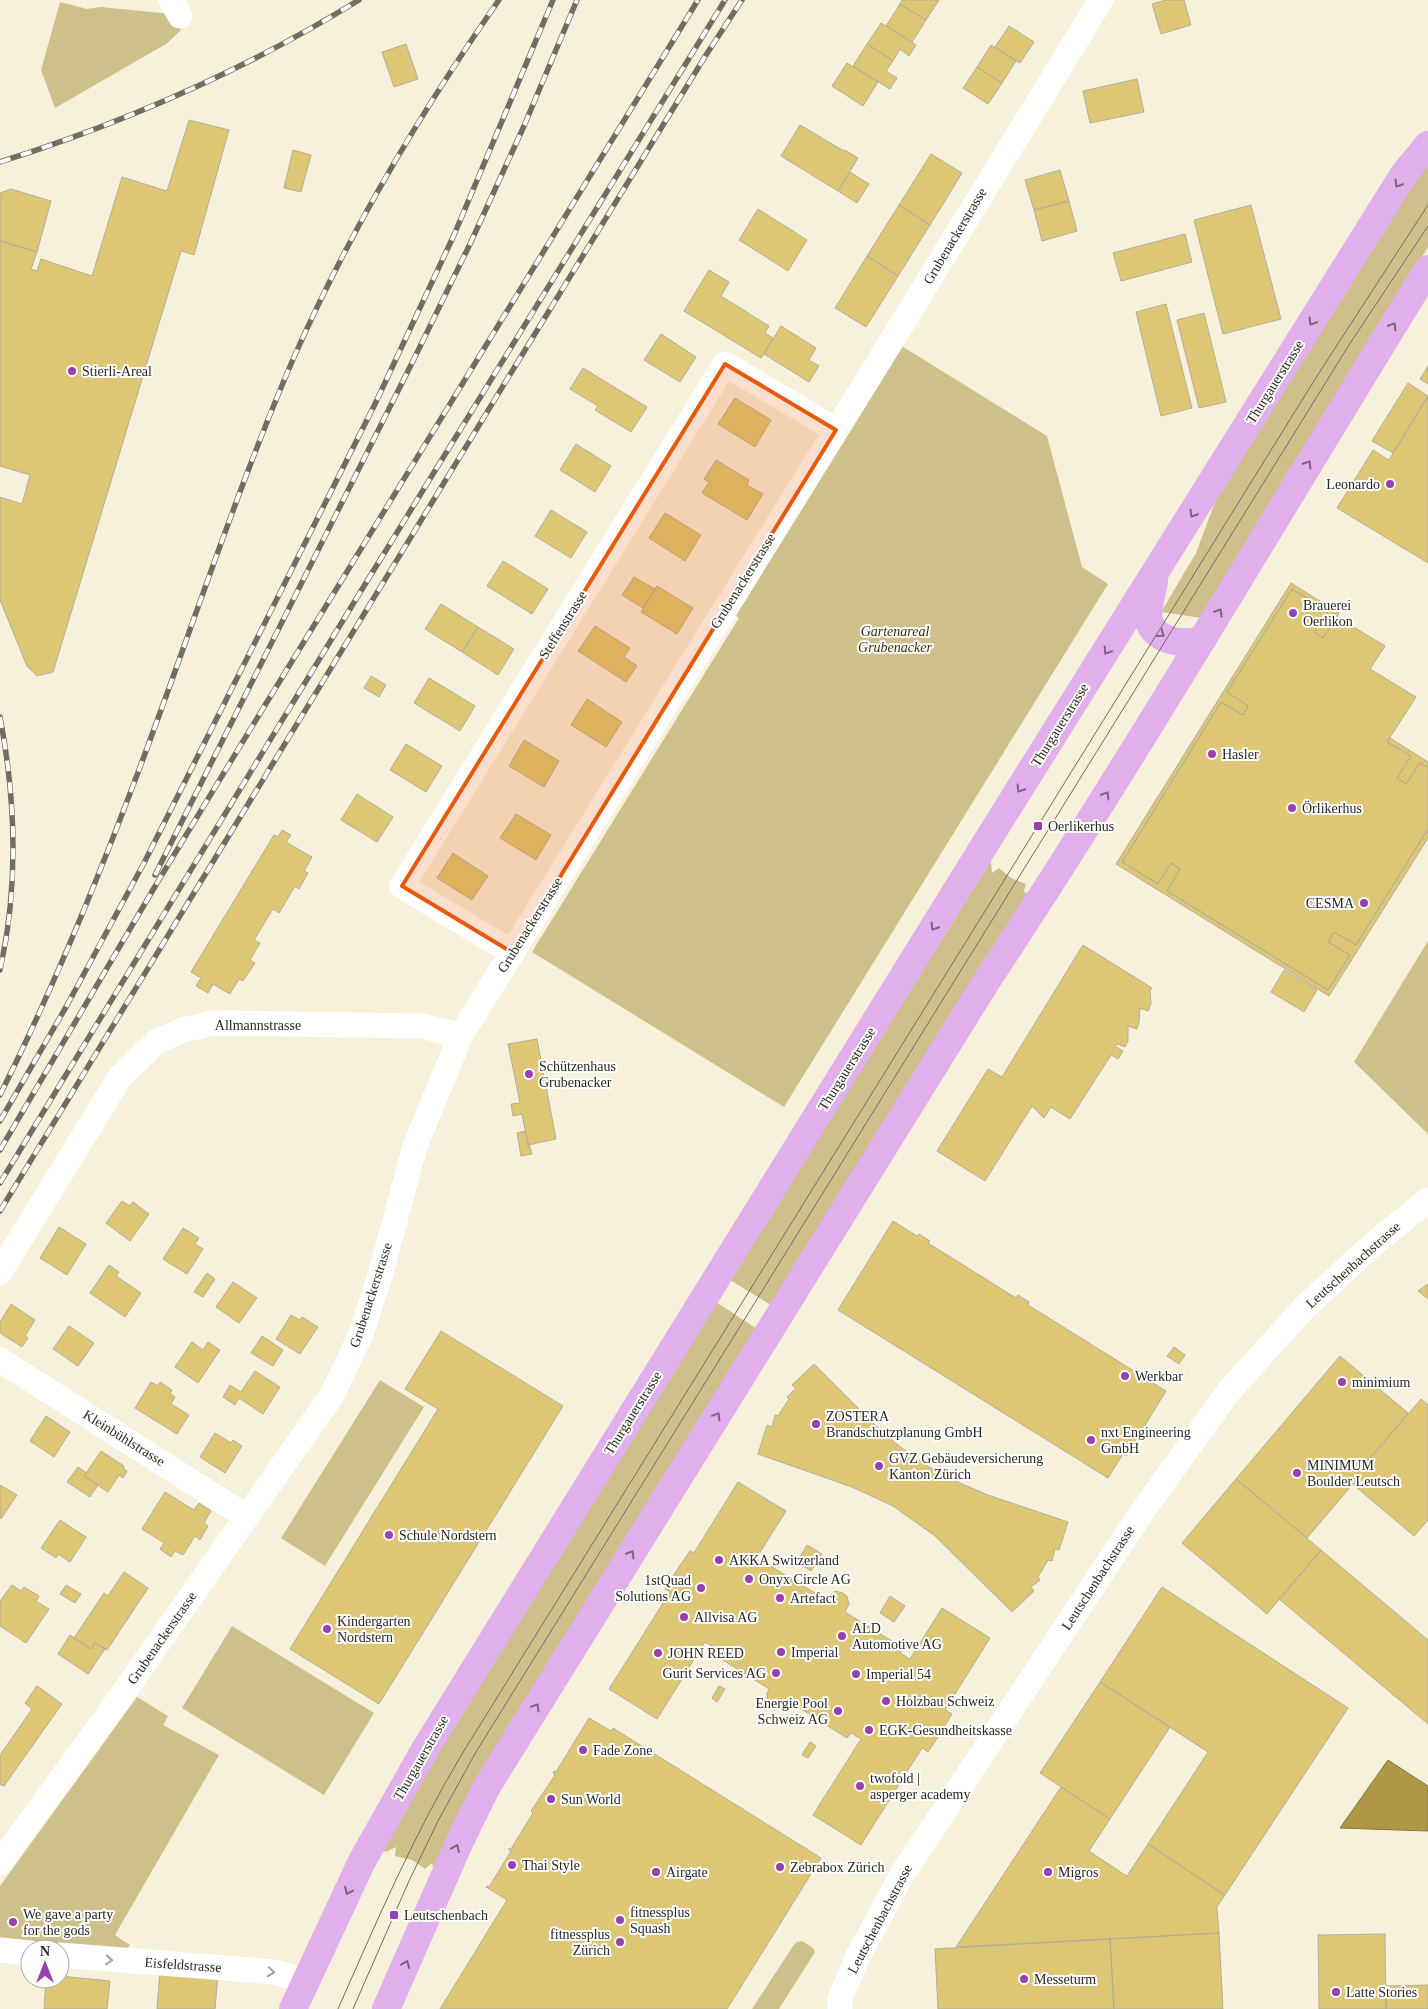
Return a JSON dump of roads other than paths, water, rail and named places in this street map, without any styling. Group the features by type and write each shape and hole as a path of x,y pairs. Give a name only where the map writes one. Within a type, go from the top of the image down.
{"main road":[{"name":"Thurgauerstrasse","path":"293,2009 362,1860 427,1746 982,849 1404,174 1428,145"},
{"path":"386,2009 460,1841 486,1788 981,990 1053,881 1428,269"},
{"path":"1155,574 1148,614 1152,627 1161,635 1175,642 1185,644 1203,639"}],"street":[{"name":"Grubenackerstrasse","path":"0,1863 332,1395 361,1334 380,1276 415,1146 461,1035 1100,0"},
{"name":"Steffenstrasse","path":"513,953 402,886 725,364 836,430"},
{"name":"Allmannstrasse","path":"0,1272 120,1076 156,1042 183,1030 214,1024 421,1026 461,1035"},
{"name":"Leutschenbachstrasse","path":"840,2009 840,1999 858,1956 903,1873 1142,1512 1229,1391 1304,1308 1371,1246 1428,1200"},
{"name":"Kleinbühlstrasse","path":"0,1360 247,1517"},
{"path":"0,1950 20,1952"},
{"name":"Eisfeldstrasse","path":"70,1956 274,1972 305,1981"}],"tram line":[{"path":"338,2009 411,1848 462,1754 1317,376 1428,205"},
{"path":"353,2009 409,1881 439,1819 476,1752 1349,345 1428,226"}],"railway":[{"path":"0,162 94,130 185,92 273,49 359,0"},
{"path":"0,1095 54,979 103,862 154,730 251,462 294,357 339,264 388,174 414,129 499,0"},
{"path":"0,1121 66,1007 144,863 375,404 454,235 553,0"},
{"path":"155,875 470,244 524,126 577,0"},
{"path":"0,1150 160,878 698,0"},
{"path":"0,1183 364,586 725,0"},
{"path":"0,1211 514,368 706,55 742,0"},
{"path":"0,717 9,780 13,843 13,875 10,906 0,970"}],"place":[{"name":"Stierli-Areal","path":"72,371"},
{"name":"Leonardo","path":"1390,484"},
{"name":"Brauerei Oerlikon","path":"1293,613"},
{"name":"Hasler","path":"1212,754"},
{"name":"Örlikerhus","path":"1292,808"},
{"name":"Oerlikerhus","path":"1038,826"},
{"name":"CESMA","path":"1364,903"},
{"name":"Schützenhaus Grubenacker","path":"529,1074"},
{"name":"Werkbar","path":"1125,1376"},
{"name":"minimium","path":"1342,1382"},
{"name":"ZOSTERA Brandschutzplanung GmbH","path":"816,1424"},
{"name":"nxt Engineering GmbH","path":"1091,1440"},
{"name":"GVZ Gebäudeversicherung Kanton Zürich","path":"879,1466"},
{"name":"MINIMUM Boulder Leutsch","path":"1297,1473"},
{"name":"Schule Nordstern","path":"389,1535"},
{"name":"AKKA Switzerland","path":"719,1560"},
{"name":"Onyx Circle AG","path":"749,1579"},
{"name":"1stQuad Solutions AG","path":"701,1588"},
{"name":"Artefact","path":"780,1598"},
{"name":"Allvisa AG","path":"684,1617"},
{"name":"Kindergarten Nordstern","path":"327,1629"},
{"name":"ALD Automotive AG","path":"842,1636"},
{"name":"Imperial","path":"781,1652"},
{"name":"JOHN REED","path":"658,1653"},
{"name":"Gurit Services AG","path":"776,1673"},
{"name":"Imperial 54","path":"856,1674"},
{"name":"Holzbau Schweiz","path":"886,1701"},
{"name":"Energie Pool Schweiz AG","path":"838,1711"},
{"name":"EGK-Gesundheitskasse","path":"869,1730"},
{"name":"Fade Zone","path":"583,1750"},
{"name":"twofold | asperger academy","path":"860,1786"},
{"name":"Sun World","path":"551,1799"},
{"name":"Thai Style","path":"512,1865"},
{"name":"Zebrabox Zürich","path":"780,1867"},
{"name":"Airgate","path":"656,1872"},
{"name":"Migros","path":"1048,1872"},
{"name":"Leutschenbach","path":"394,1915"},
{"name":"fitnessplus Squash","path":"620,1920"},
{"name":"We gave a party for the gods","path":"13,1922"},
{"name":"fitnessplus Zürich","path":"620,1942"},
{"name":"Messeturm","path":"1024,1979"},
{"name":"Latte Stories","path":"1336,1992"}],"park label":[{"name":"Gartenareal Grubenacker","path":"895,640"}]}
